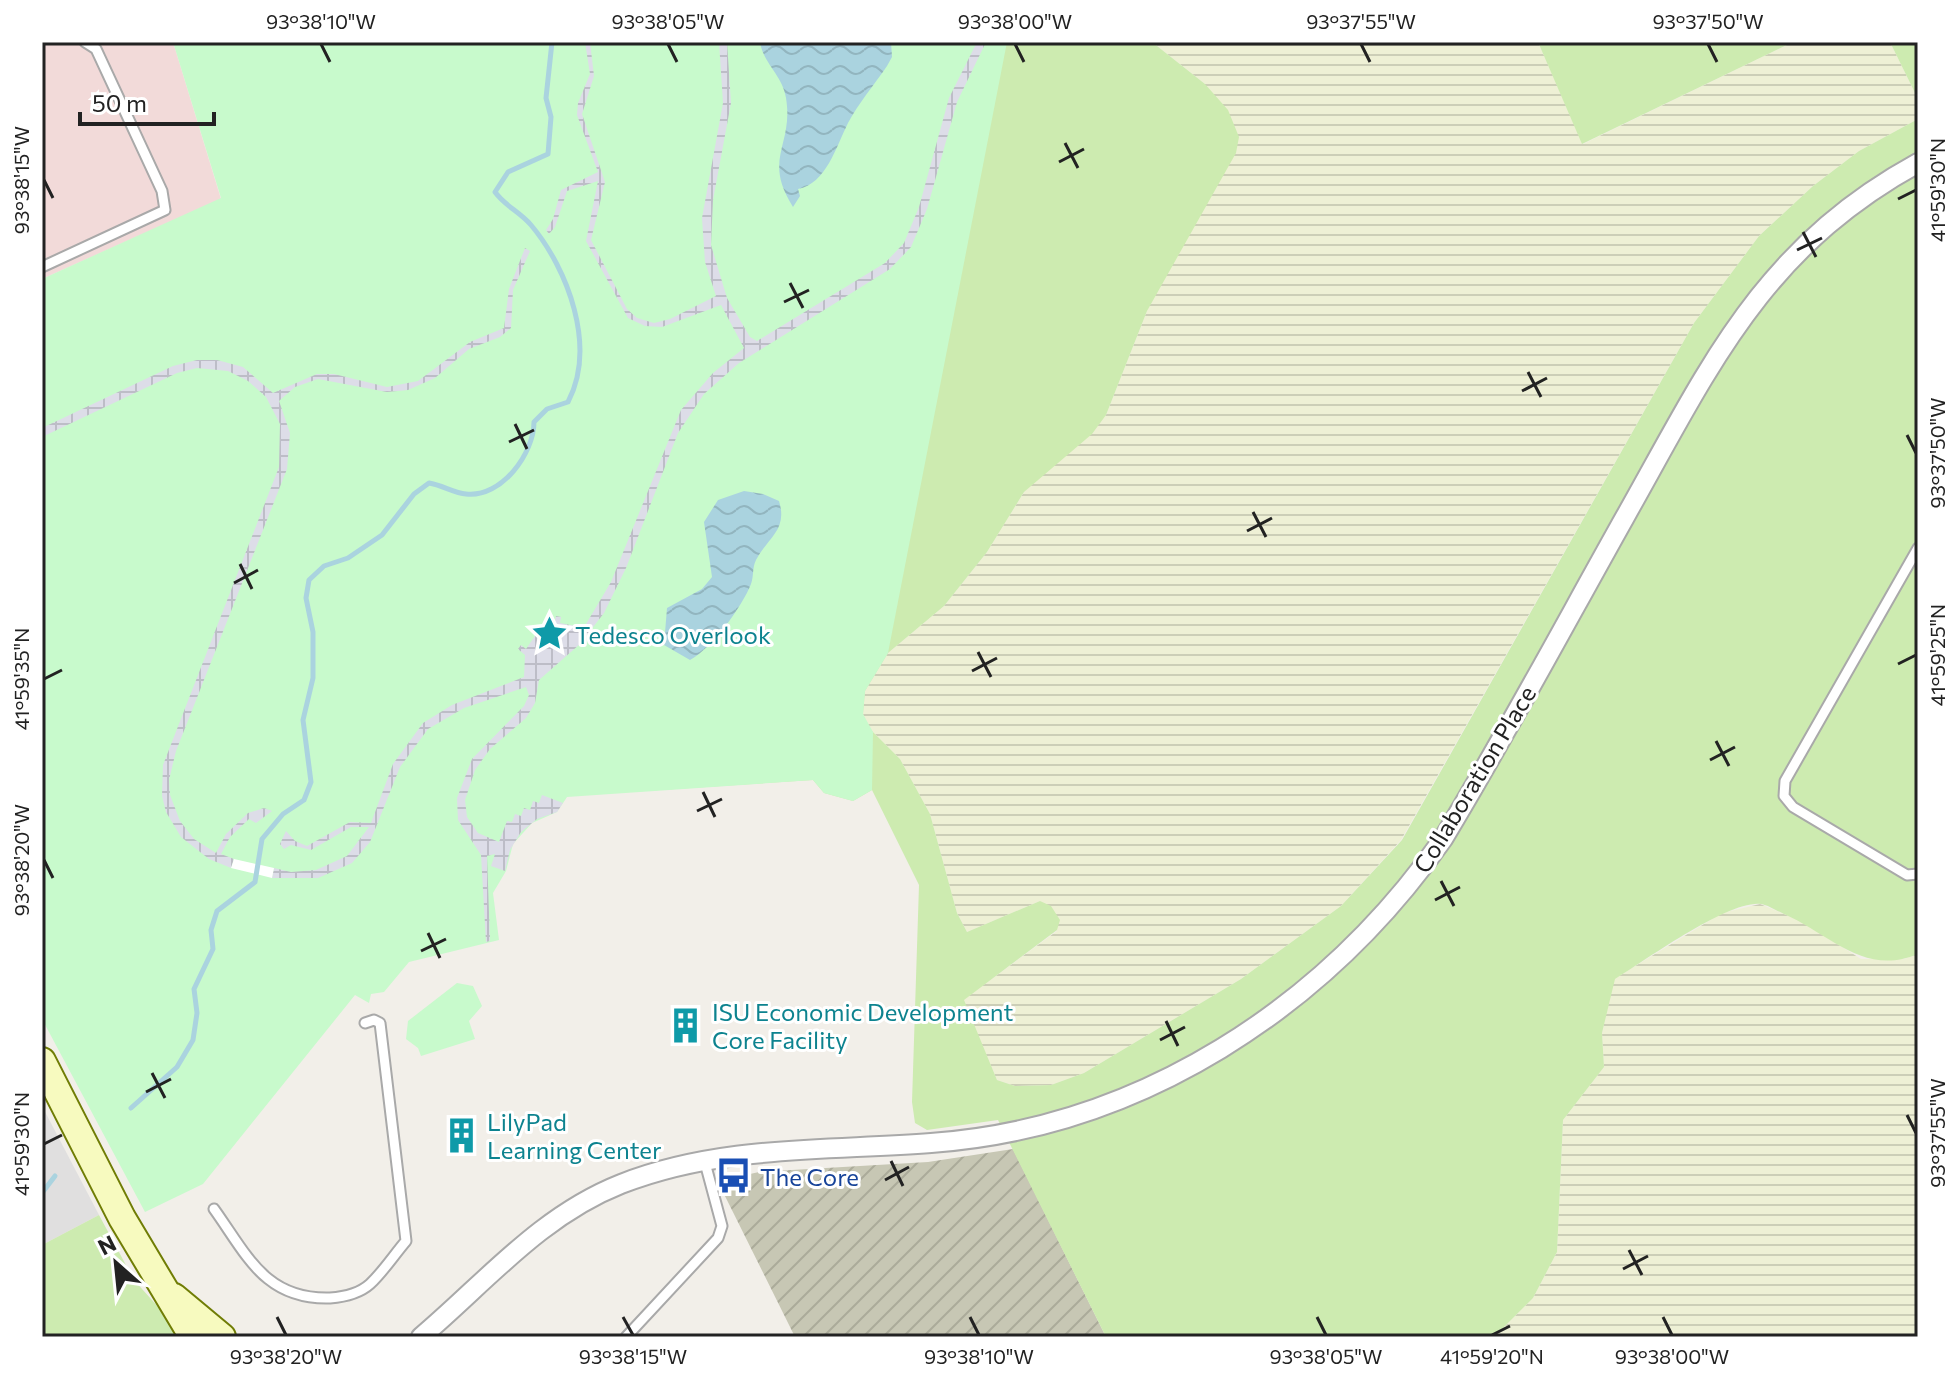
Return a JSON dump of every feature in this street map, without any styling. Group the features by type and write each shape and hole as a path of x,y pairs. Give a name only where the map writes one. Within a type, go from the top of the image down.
{"street":[{"name":"Collaboration Place","path":"421,1337 516,1249 579,1205 640,1177 704,1159 961,1141 1067,1119 1146,1088 1206,1058 1319,980 1396,900 1443,839 1741,316 1812,236 1871,191 1918,163"},
{"path":"42,1061 122,1218 193,1337"},
{"path":"168,1292 222,1337"}],"lane":[{"path":"42,267 165,210 162,191 96,49 85,42"},
{"path":"1918,548 1785,781 1784,796 1793,807 1907,875 1918,874"},
{"path":"214,1209 261,1275 280,1289 309,1295 343,1297 368,1287 406,1241 380,1023 374,1020 365,1023"},
{"path":"626,1337 718,1238 722,1226 704,1159"}],"shaded area":[{"path":"42,42 173,42 221,199 42,279"},
{"path":"585,42 590,42 594,76 582,114 605,182 591,240 627,309 637,318 654,323 670,319 716,296 705,262 702,218 723,103 719,42 727,42 731,103 713,200 711,245 727,298 750,337 757,341 885,263 904,243 919,207 949,98 977,42 986,42 957,102 927,209 911,247 890,269 739,363 704,394 678,433 626,568 604,613 580,644 539,680 535,703 526,718 490,749 475,770 465,800 467,817 478,833 499,842 507,821 512,822 515,814 521,816 524,808 530,810 533,801 539,803 542,795 563,803 557,812 537,819 521,832 510,850 505,871 491,866 495,854 487,856 490,941 486,942 481,855 458,820 457,798 472,759 524,706 529,695 526,687 464,708 428,729 400,767 370,842 352,863 318,878 272,878 274,868 291,872 316,870 347,856 369,827 351,827 311,850 291,845 284,849 280,844 286,831 295,841 307,846 350,822 371,823 393,764 423,723 452,705 524,677 525,655 518,649 521,645 526,649 537,633 554,624 556,616 561,617 560,623 580,627 586,624 611,582 681,410 713,373 744,348 721,305 662,327 645,326 628,318 586,241 598,181 567,191 555,227 549,234 546,230 553,219 561,190 598,172 577,115 578,103 590,74"},
{"path":"1152,42 1538,42 1583,144 1793,42 1890,42 1918,99 1918,119 1859,151 1813,186 1759,236 1694,323 1401,840 1341,906 1241,979 1084,1073 1051,1085 1015,1086 997,1080 963,1000 1057,931 1040,901 967,932 957,913 930,814 900,759 868,727 863,714 865,691 888,653 944,606 987,552 1024,492 1106,415 1147,311 1205,84"},
{"path":"525,248 530,251 513,290 511,328 500,337 469,349 435,378 408,390 387,392 318,379 295,387 279,401 290,433 287,469 176,751 169,780 170,795 180,821 194,839 216,853 226,834 248,813 264,808 272,811 256,823 249,819 230,837 221,854 234,859 231,868 209,859 181,837 166,812 162,796 163,765 279,467 280,424 266,397 248,381 228,371 197,368 177,373 42,437 42,428 173,366 197,360 217,360 243,367 273,393 317,374 334,374 387,387 418,381 470,342 504,328 509,289"},
{"path":"1760,904 1803,922 1861,959 1904,959 1918,954 1918,1337 1494,1337 1533,1298 1557,1252 1563,1120 1604,1067 1602,1033 1614,979 1722,913"},
{"path":"42,1106 99,1215 42,1245"},
{"path":"1013,1149 1106,1337 795,1337 722,1190 723,1180 759,1172 928,1162"}],"green space":[{"path":"173,42 1007,42 888,653 865,691 863,714 873,732 872,790 853,801 824,793 813,780 567,797 557,812 532,823 513,844 506,871 493,893 499,940 409,962 384,992 371,994 369,1003 355,995 203,1184 145,1212 42,1019 42,279 221,198"},
{"path":"986,42 1152,42 1205,84 1228,110 1239,137 1236,153 1147,311 1106,415 1092,434 1024,492 987,552 944,606 888,653 865,691 863,714 868,727 900,759 930,814 957,913 967,932 1040,901 1051,906 1060,920 1057,930 964,1000 997,1080 1015,1086 1051,1085 1084,1073 1241,979 1341,906 1402,840 1694,323 1759,236 1813,186 1859,151 1918,119 1918,954 1899,960 1864,957 1770,907 1746,905 1708,921 1615,979 1602,1033 1604,1067 1563,1120 1557,1252 1533,1298 1494,1337 1106,1337 998,1120 927,1130 915,1123 912,1102 919,885 872,790 853,801 824,793 813,780 567,796 563,803"},
{"path":"1538,42 1793,42 1582,144"},
{"path":"1890,42 1918,43 1918,99"},
{"path":"457,983 473,986 482,1006 469,1021 475,1039 421,1056 418,1048 406,1039 408,1021"},
{"path":"99,1215 134,1280 185,1337 42,1337 42,1245"}],"water":[{"path":"760,42 891,42 892,57 887,66 852,116 823,172 808,186 798,189 800,196 793,207 784,190 779,164 786,128 786,98"},
{"path":"744,491 779,501 779,526 756,560 751,584 733,615 707,647 690,660 664,645 667,608 702,589 712,577 704,522 718,500"}],"pier":[{"path":"234,859 274,868 272,878 231,868"}],"waterway":[{"path":"131,1108 177,1067 193,1040 197,1013 194,989 213,949 211,930 217,911 255,882 262,839 283,814 304,800 311,782 303,720 313,678 313,632 306,598 309,580 324,566 348,558 382,535 414,494 429,483 466,494 492,489 514,471 522,459 533,434 534,422 547,409 568,402 580,357 579,333 567,286 531,225 495,192 508,172 548,154 551,117 546,98 552,42"},
{"path":"42,1193 55,1176"}],"place":[{"name":"Tedesco Overlook","path":"549,634"},
{"name":"ISU Economic Development Core Facility","path":"686,1025"},
{"name":"LilyPad Learning Center","path":"461,1135"},
{"name":"The Core","path":"734,1176"}]}
